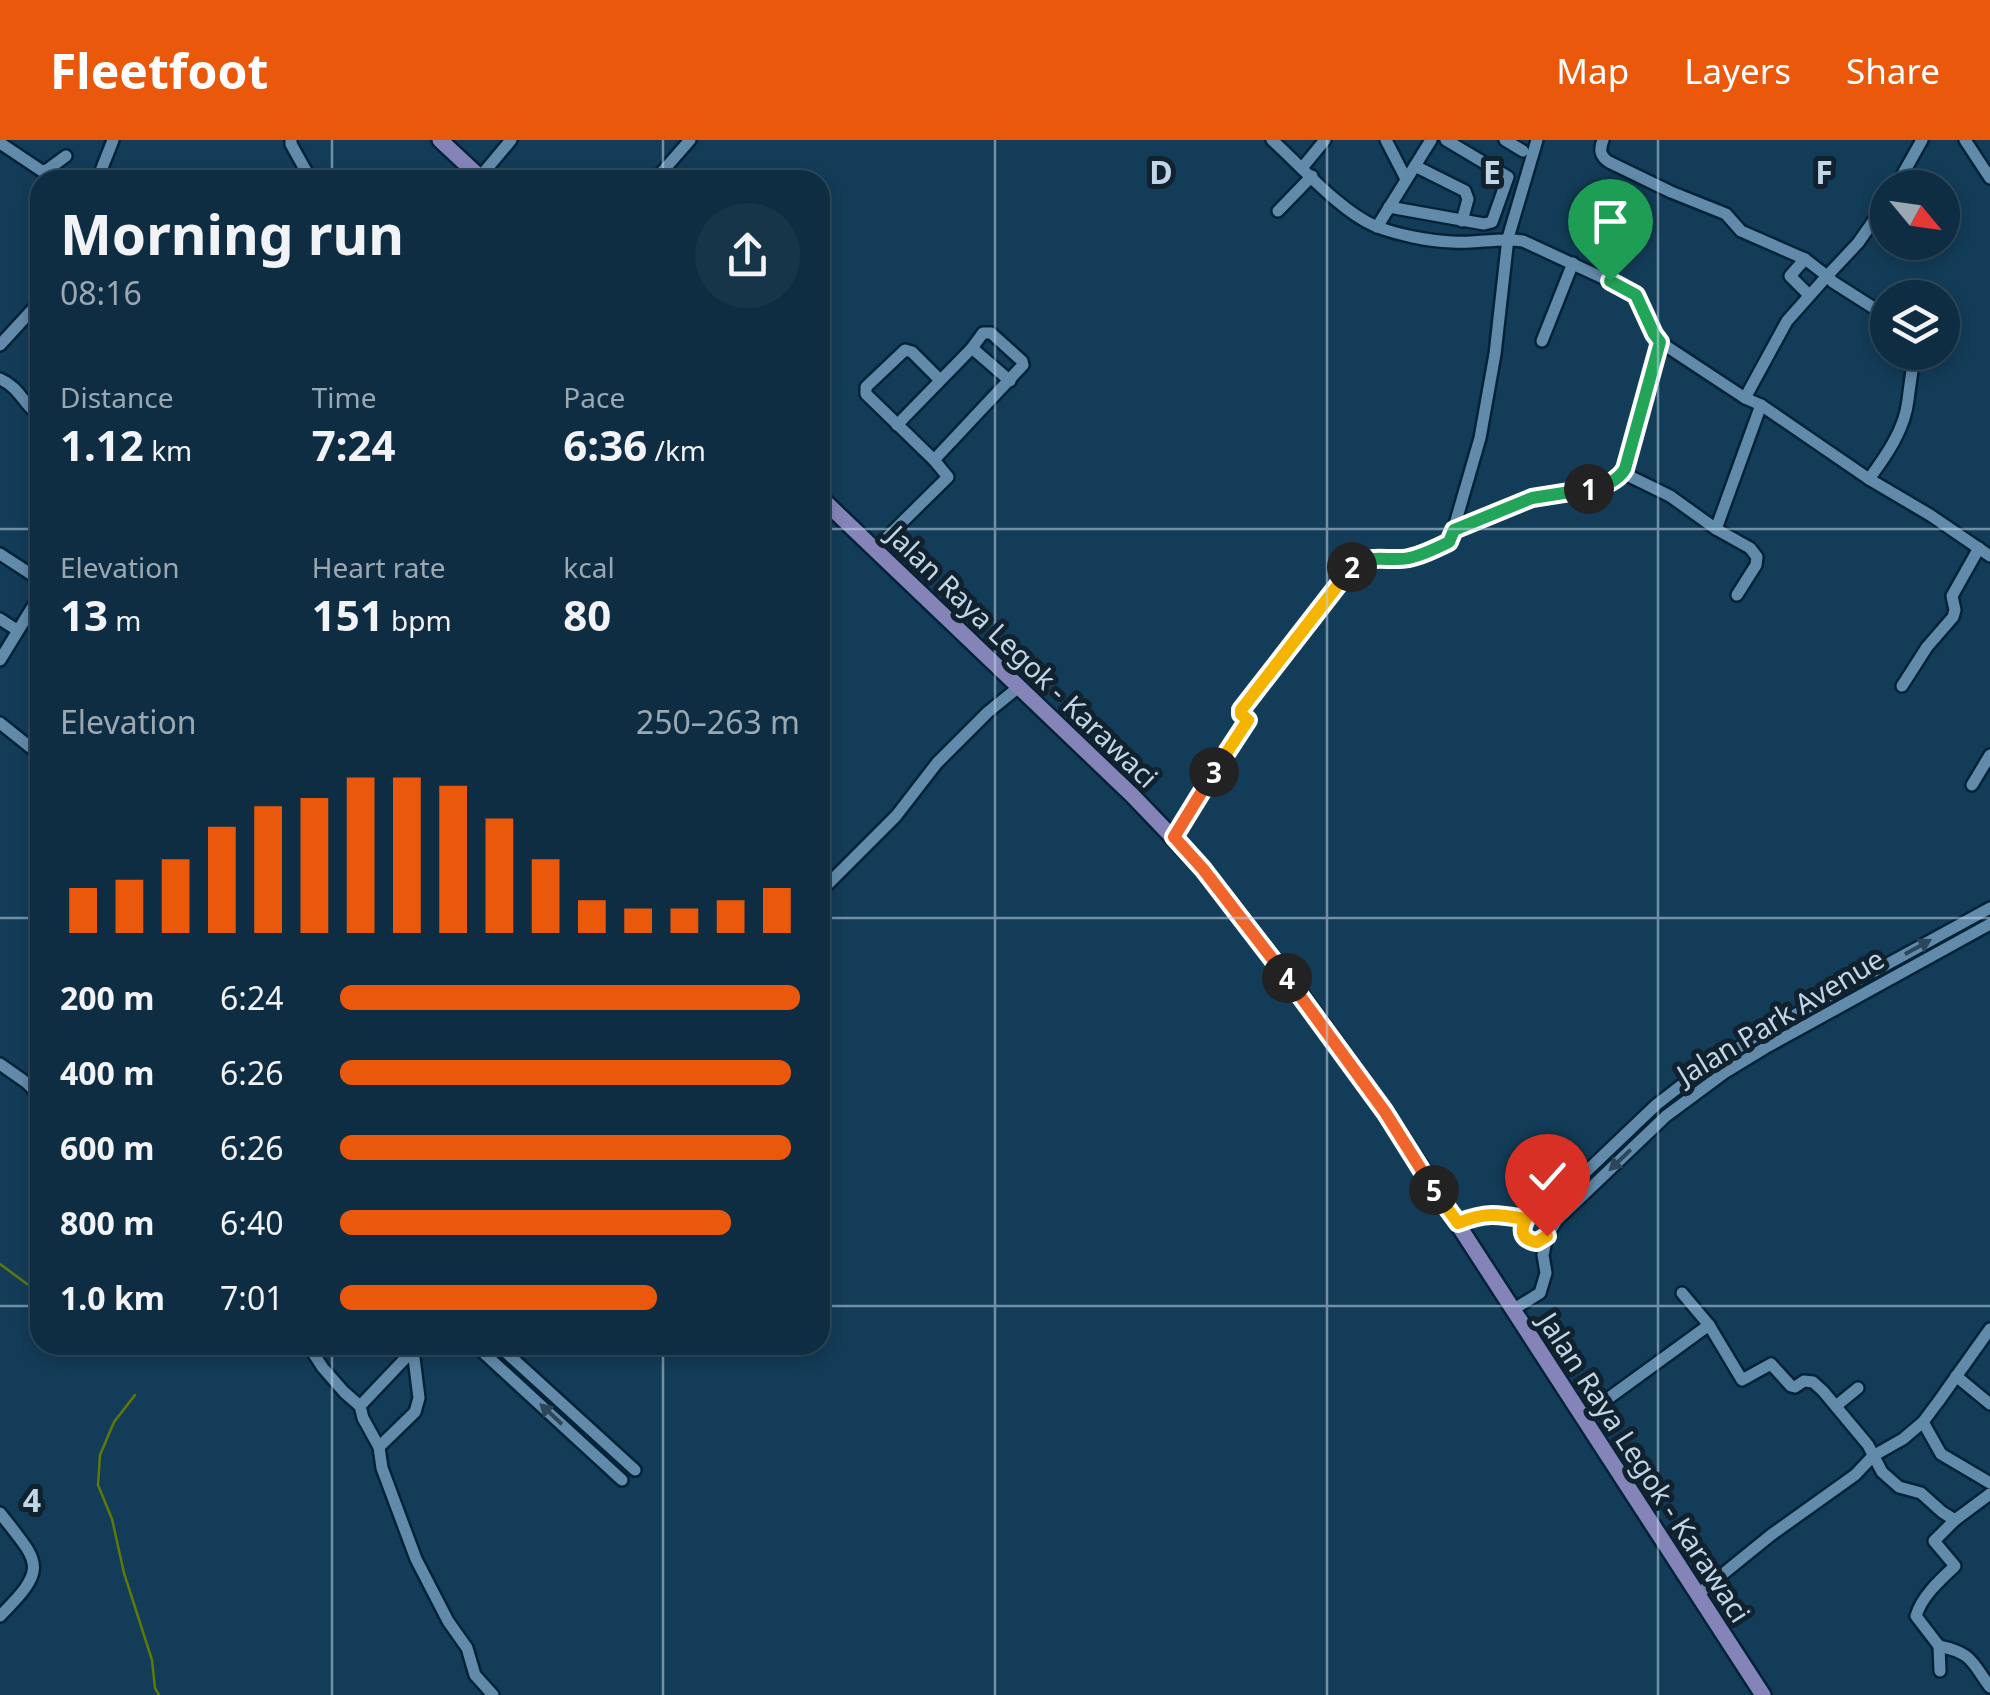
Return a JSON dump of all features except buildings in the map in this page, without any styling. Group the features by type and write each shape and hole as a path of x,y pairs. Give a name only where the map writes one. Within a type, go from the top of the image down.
{"main road":[{"path":"440,140 473,170"},
{"name":"Jalan Raya Legok - Karawaci","path":"830,507 1174,837 1302,995 1458,1223 1762,1695"}],"street":[{"path":"101,170 112,140"},
{"path":"291,140 305,170"},
{"path":"488,170 511,140"},
{"path":"664,170 690,140"},
{"path":"1272,140 1350,211 1377,227 1454,243 1508,238 1536,246 1636,295 1660,342 1990,556"},
{"path":"1278,211 1325,140"},
{"path":"1377,227 1430,140"},
{"path":"1446,140 1525,186"},
{"path":"1506,140 1523,151"},
{"path":"1174,837 1248,720 1241,710 1354,564 1369,558 1410,558 1449,542 1480,438 1495,354 1508,238 1537,140"},
{"path":"1603,140 1603,158 1670,192 1726,214 1740,231 1806,259 1870,306"},
{"path":"1905,170 1922,140"},
{"path":"1965,140 1990,178"},
{"path":"1387,141 1406,179"},
{"path":"0,143 42,170 48,170 66,156"},
{"path":"1415,166 1465,191 1468,199 1462,221"},
{"path":"1390,207 1462,221 1492,222 1508,177"},
{"path":"1744,398 1787,321 1870,226"},
{"path":"1806,259 1790,276 1808,294"},
{"path":"1542,341 1572,263"},
{"path":"0,346 30,312"},
{"path":"897,426 983,334 991,333 1022,361 1022,367 934,460"},
{"path":"1454,530 1532,498 1608,485 1623,474 1660,342"},
{"path":"972,348 1010,380"},
{"path":"874,548 948,477 866,394 866,387 905,350 912,352 940,380"},
{"path":"1869,478 1898,434 1908,403 1912,370"},
{"path":"0,379 13,386 30,405"},
{"path":"1716,529 1761,406"},
{"path":"1623,474 1670,496 1750,548 1757,557 1756,565 1737,595"},
{"path":"1902,686 1953,617 1952,596 1978,548"},
{"path":"0,554 30,574"},
{"path":"0,660 30,610"},
{"path":"0,619 17,630"},
{"path":"830,882 896,816 937,763 1020,686"},
{"path":"0,723 30,752"},
{"path":"1972,785 1990,755"},
{"name":"Jalan Park Avenue","path":"1526,1219 1546,1210 1682,1084 1758,1036 1990,908"},
{"name":"Jalan Park Avenue","path":"1547,1236 1557,1220 1693,1094 1765,1048 1990,924"},
{"path":"0,1064 30,1087"},
{"path":"1682,1084 1693,1094"},
{"path":"1671,1093 1680,1104"},
{"path":"1574,1183 1585,1194"},
{"path":"1458,1223 1494,1213 1526,1219 1522,1235 1528,1241 1537,1242 1547,1236"},
{"path":"1514,1310 1540,1292 1546,1273 1547,1236"},
{"path":"1682,1293 1709,1325 1742,1380 1771,1364 1791,1386 1813,1382 1868,1445 1882,1472 1899,1487 1921,1493 1954,1520"},
{"path":"1584,1416 1709,1325"},
{"path":"1697,1596 1772,1534 1854,1475 1873,1456 1923,1422 1990,1329"},
{"path":"315,1355 333,1380 360,1406 379,1447 382,1468 416,1558 448,1621 467,1648 475,1675 492,1695"},
{"path":"360,1406 409,1355"},
{"path":"379,1447 414,1412 419,1398 416,1355"},
{"path":"486,1355 622,1480"},
{"path":"492,1360 495,1355"},
{"path":"509,1355 635,1470"},
{"path":"1956,1376 1990,1404"},
{"path":"1836,1406 1858,1388"},
{"path":"1923,1422 1941,1454 1990,1483"},
{"path":"1990,1494 1954,1520 1934,1541 1955,1566 1916,1612 1939,1646 1965,1653 1990,1687"},
{"path":"0,1514 30,1552 34,1565 25,1591 0,1616"},
{"path":"1939,1646 1940,1671"}],"waterway":[{"path":"0,1264 30,1286"},
{"path":"135,1395 114,1422 100,1455 98,1485 112,1519 159,1695"}],"route":[{"path":"1547,1236 1537,1242 1528,1241 1522,1235 1526,1219 1494,1213 1458,1223 1302,995 1174,837 1248,720 1241,710 1354,564 1369,558 1410,558 1449,542 1454,530 1532,498 1608,485 1623,474 1660,342 1636,295 1610,281"}]}
